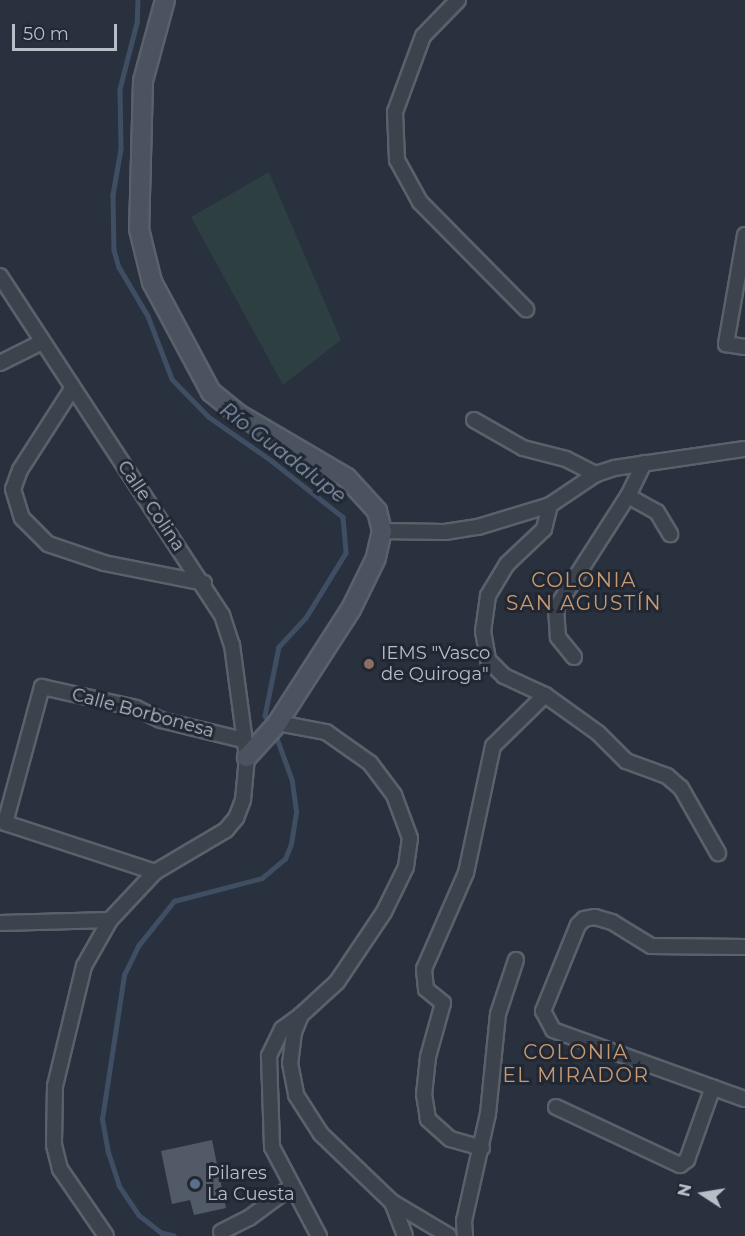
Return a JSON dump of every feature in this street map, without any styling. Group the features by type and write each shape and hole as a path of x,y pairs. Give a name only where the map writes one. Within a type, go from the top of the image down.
{"street":[{"path":"165,0 143,81 139,230 152,282 211,392 238,414 347,478 377,511 382,531 376,558 351,609 274,728 245,748"},
{"path":"458,0 423,36 395,112 397,160 420,202 526,309"},
{"path":"745,235 726,344 745,347"},
{"name":"Calle Colina","path":"0,276 72,389 204,584 222,615 232,645 245,748 243,800 226,830 154,872 110,920 84,966 55,1086 54,1145 60,1168 106,1236"},
{"path":"0,363 42,342"},
{"path":"72,389 20,470 14,489 22,518 48,544 104,563 204,584"},
{"path":"474,420 523,448 566,459 596,474"},
{"path":"382,531 456,530 550,505 596,474 644,463 745,449"},
{"path":"574,657 558,637 556,608 628,496 644,463"},
{"path":"628,496 657,512 670,534"},
{"path":"550,505 544,529 507,564 488,596 483,631 488,660 504,676 545,695 598,733 626,761 667,776 681,788 717,853"},
{"name":"Calle Borbonesa","path":"154,872 5,824 42,687 136,708 160,720 245,748"},
{"path":"482,1148 450,1139 428,1119 424,1095 428,1057 443,1003 426,989 424,969 466,873 493,746 545,695"},
{"path":"274,728 326,732 370,763 394,795 410,838 406,867 384,912 337,982 302,1015 282,1029 269,1056 272,1147 291,1187 319,1236"},
{"path":"745,947 651,946 612,922 595,917 584,919 578,924 543,1011 553,1030 745,1099"},
{"path":"0,923 110,920"},
{"path":"465,1236 464,1221 482,1148 498,1014 516,960"},
{"path":"302,1015 294,1032 290,1063 296,1095 321,1134 392,1202 449,1236"},
{"path":"556,1107 680,1165 687,1160 713,1087"},
{"path":"221,1232 249,1218 291,1187"},
{"path":"392,1202 405,1236"}],"shaded area":[{"path":"269,172 341,340 283,385 191,217"}],"building":[{"path":"212,1140 226,1208 194,1215 190,1200 172,1204 161,1151"}],"waterway":[{"name":"Río Guadalupe","path":"138,0 137,23 120,89 121,149 113,195 114,250 119,267 148,316 172,379 209,417 272,461 343,517 346,553 306,618 279,647 265,716 270,724"},
{"name":"Río Guadalupe","path":"174,1236 161,1233 139,1216 119,1186 108,1153 102,1119 124,975 138,946 174,901 262,878 285,859 291,844 296,811 292,781 275,734"}],"place":[{"name":"IEMS \"Vasco de Quiroga\"","path":"369,664"},
{"name":"Pilares La Cuesta","path":"195,1184"}],"district":[{"name":"COLONIA SAN AGUSTÍN","path":"584,592"},
{"name":"COLONIA EL MIRADOR","path":"576,1064"}]}
